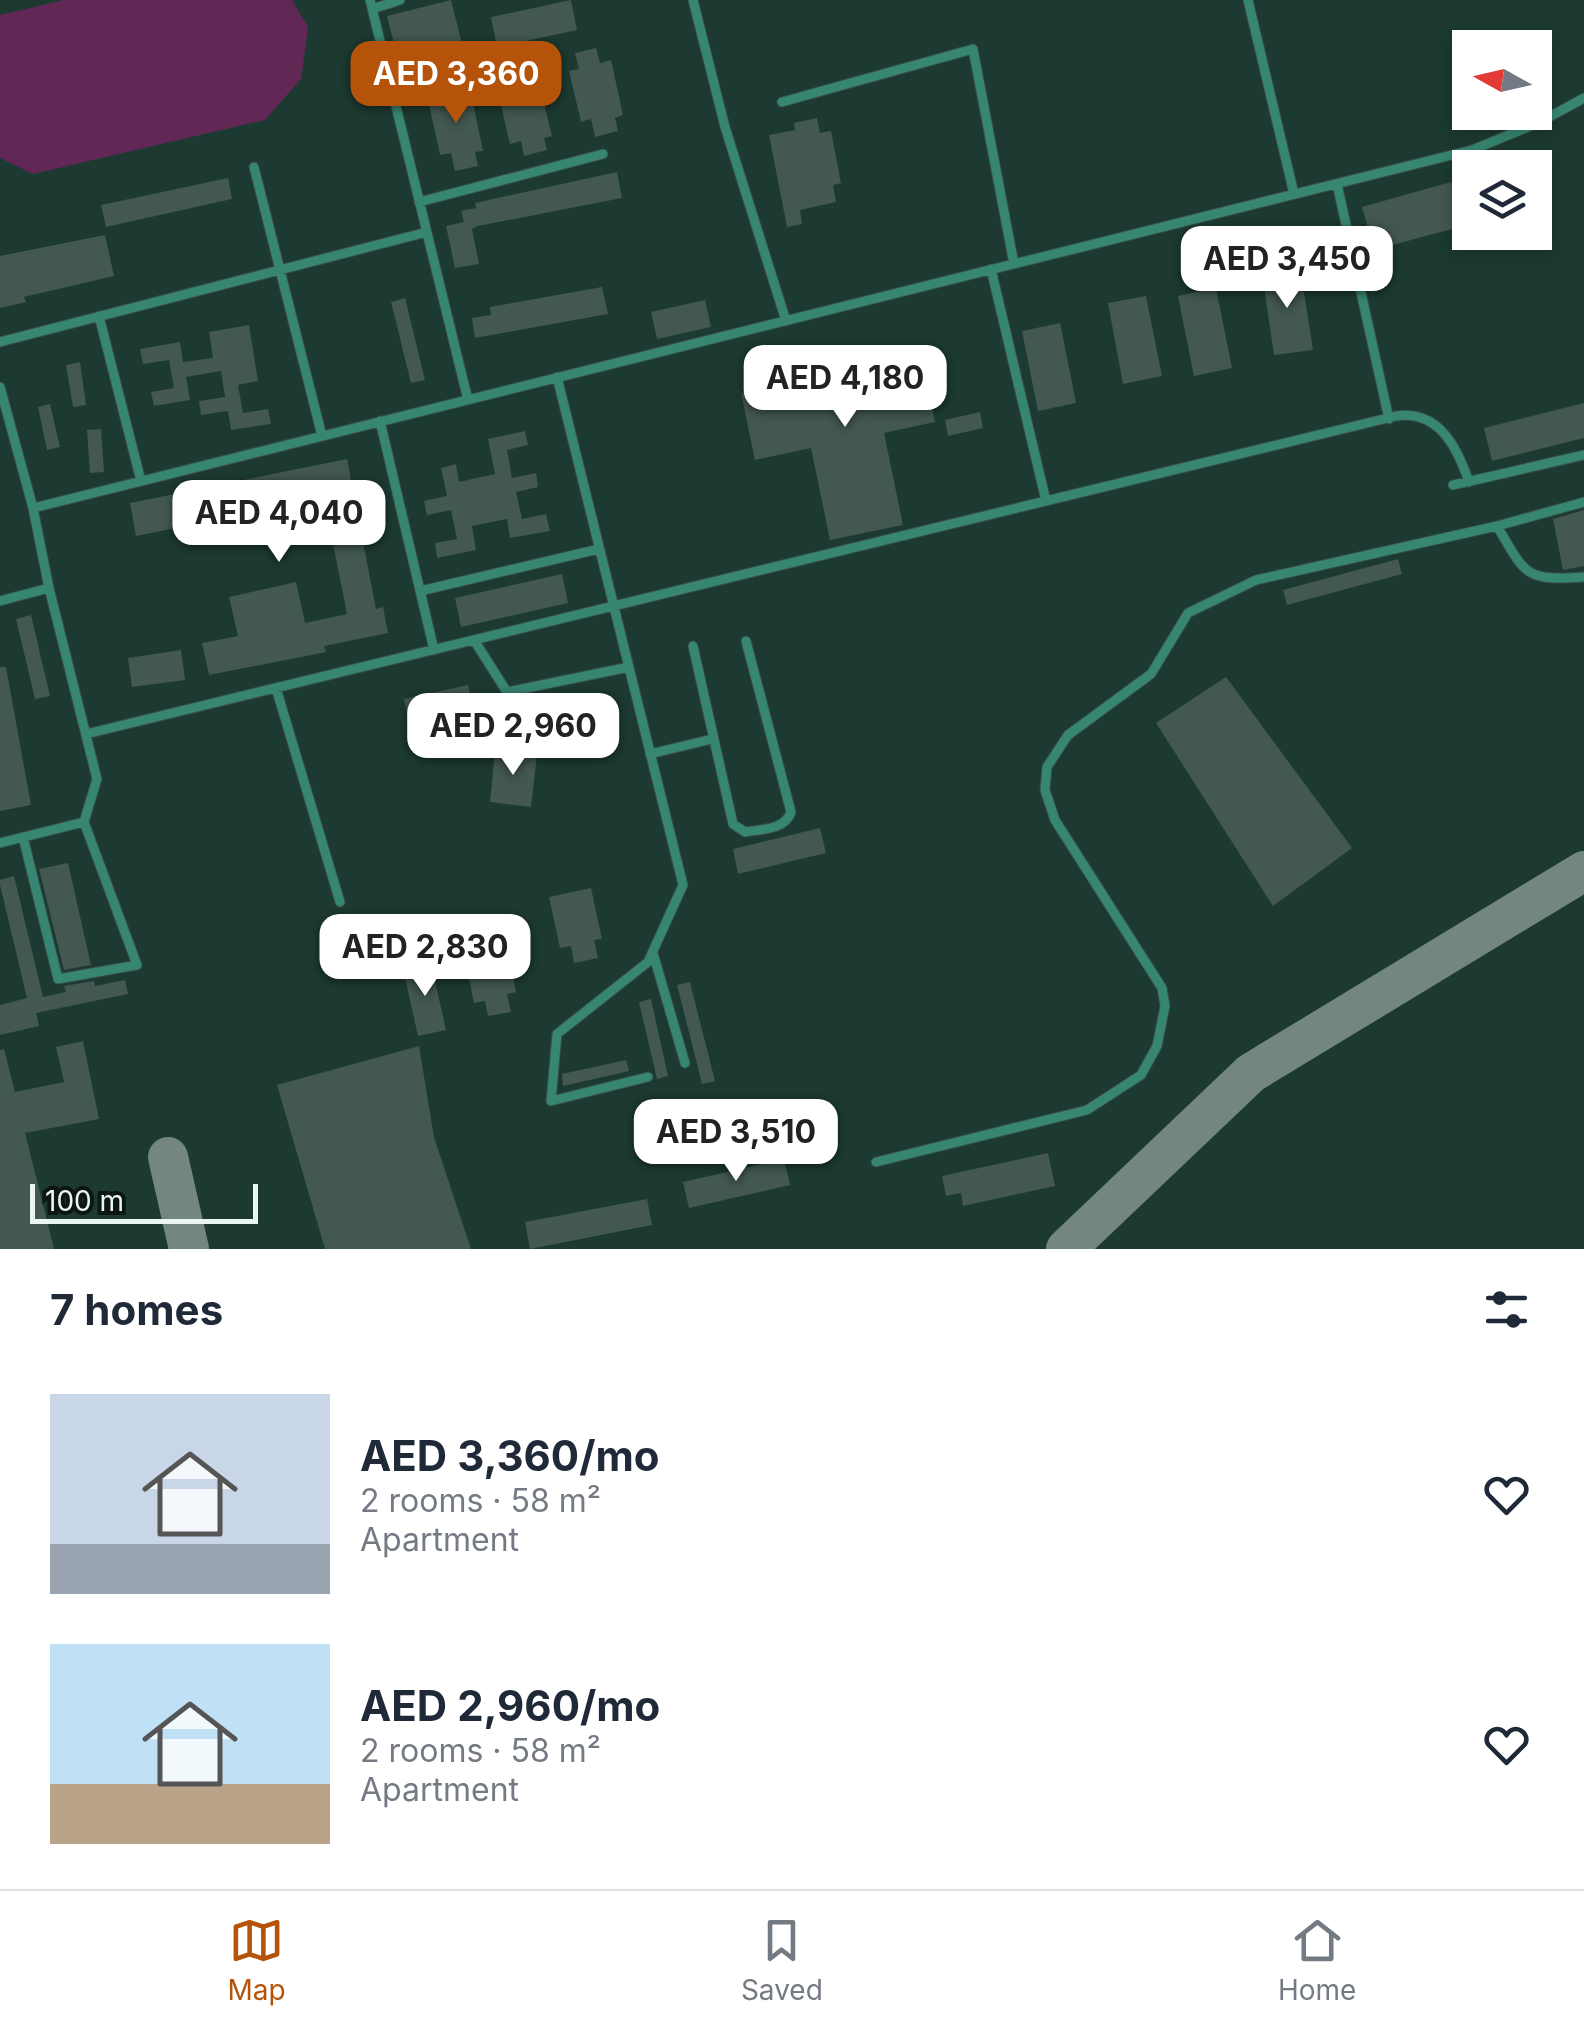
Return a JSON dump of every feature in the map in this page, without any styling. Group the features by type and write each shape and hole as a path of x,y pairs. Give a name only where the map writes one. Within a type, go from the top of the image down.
{"lane":[{"path":"400,0 371,4 468,400"},
{"path":"693,0 725,127 786,321"},
{"path":"1248,0 1294,194"},
{"path":"782,102 973,49 1014,264"},
{"path":"391,87 483,59"},
{"path":"33,508 1472,150 1540,122 1584,98"},
{"path":"419,202 603,154"},
{"path":"254,167 322,436"},
{"path":"1336,184 1389,419"},
{"path":"0,342 426,232"},
{"path":"992,269 1046,501"},
{"path":"99,316 140,481"},
{"path":"557,377 683,885 648,962 557,1034 551,1101 648,1078"},
{"path":"0,388 98,779 84,822 137,964 58,980 22,837"},
{"path":"86,734 1389,419 1412,415 1435,423 1461,460 1469,482"},
{"path":"380,421 434,650"},
{"path":"1453,486 1584,455"},
{"path":"876,1162 1087,1110 1140,1074 1157,1046 1165,1006 1162,988 1055,820 1044,790 1046,767 1068,735 1151,674 1188,613 1256,580 1497,526 1584,502"},
{"path":"1497,526 1523,569 1545,580 1584,577"},
{"path":"420,591 599,549"},
{"path":"0,601 49,588"},
{"path":"474,640 507,692 629,667"},
{"path":"693,646 736,828 745,832 785,823 790,805 746,641"},
{"path":"276,688 340,902"},
{"path":"650,754 712,738"},
{"path":"0,843 84,822"},
{"path":"652,952 685,1063"}],"shaded area":[{"path":"0,0 1584,0 1584,1249 0,1249"},
{"path":"64,0 292,0 308,27 301,79 265,120 33,174 0,158 0,15"}],"building":[{"path":"451,0 464,52 400,67 387,16"},
{"path":"571,0 577,30 497,47 491,17"},
{"path":"596,48 600,63 611,60 623,115 615,118 618,131 595,137 591,119 581,122 569,71 579,69 575,53"},
{"path":"524,66 528,82 538,79 552,136 544,138 547,150 524,156 521,141 510,144 498,92 508,89 503,72"},
{"path":"456,82 459,96 471,93 483,151 475,152 478,166 455,171 451,153 440,155 429,104 437,103 434,86"},
{"path":"817,118 820,133 831,131 841,183 833,185 836,202 800,210 802,224 787,227 769,135 795,130 794,123"},
{"path":"617,172 622,198 478,226 472,229 479,264 455,268 446,226 464,222 461,211 476,208 475,203"},
{"path":"228,178 232,199 106,227 101,205"},
{"path":"1451,182 1452,229 1374,250 1362,207"},
{"path":"105,235 114,276 24,297 26,302 0,308 0,256"},
{"path":"1300,267 1313,350 1274,355 1262,273"},
{"path":"602,287 608,314 475,338 472,318 491,315 490,307"},
{"path":"1216,288 1232,368 1194,376 1178,296"},
{"path":"1146,296 1162,376 1123,384 1108,303"},
{"path":"405,298 425,380 411,383 391,302"},
{"path":"705,300 711,327 657,339 651,312"},
{"path":"1060,323 1076,403 1038,411 1022,331"},
{"path":"249,325 258,381 238,385 243,413 268,409 271,424 231,430 228,411 201,415 199,401 225,397 221,371 186,377 190,400 154,406 151,392 174,388 169,360 143,364 140,349 180,342 183,362 213,358 209,332"},
{"path":"855,348 857,354 870,352 871,360 921,350 935,422 884,433 903,525 830,540 811,448 755,460 741,393 800,380 796,361"},
{"path":"80,362 86,405 73,407 66,365"},
{"path":"1584,403 1584,438 1492,461 1484,428"},
{"path":"50,404 60,447 47,450 38,407"},
{"path":"980,412 983,428 948,436 945,420"},
{"path":"101,429 104,472 90,473 87,430"},
{"path":"525,431 528,445 507,450 512,478 536,473 538,487 516,492 522,519 546,514 550,531 510,538 507,519 472,526 476,550 437,558 435,543 457,539 451,510 427,515 424,501 447,496 441,468 456,464 459,482 495,474 488,439"},
{"path":"347,459 376,609 383,607 388,633 324,646 326,652 209,675 202,643 238,636 229,597 296,582 305,623 347,614 324,498 136,536 130,503"},
{"path":"1584,510 1584,566 1563,570 1553,519"},
{"path":"1398,559 1402,574 1287,605 1283,590"},
{"path":"562,574 568,603 461,627 455,598"},
{"path":"31,615 50,696 35,699 16,619"},
{"path":"181,650 185,680 132,687 128,658"},
{"path":"0,667 6,667 31,805 0,811"},
{"path":"1226,677 1352,848 1273,906 1156,723"},
{"path":"468,685 474,715 410,730 404,699"},
{"path":"495,750 537,755 531,807 490,802"},
{"path":"820,828 826,853 738,874 733,849"},
{"path":"68,863 91,965 64,970 39,869"},
{"path":"14,876 43,997 66,992 64,986 94,981 95,986 125,980 128,994 36,1013 39,1026 0,1035 0,1005 27,998 0,885 0,880"},
{"path":"591,888 602,939 594,940 598,958 574,963 571,946 560,948 549,897"},
{"path":"503,926 516,992 507,994 511,1012 488,1016 485,1001 474,1003 464,953 472,951 468,933"},
{"path":"431,963 446,1030 418,1036 403,969"},
{"path":"690,982 715,1081 702,1084 677,985"},
{"path":"651,999 668,1076 657,1079 639,1002"},
{"path":"83,1041 99,1119 25,1133 54,1249 0,1249 0,1050 4,1049 15,1092 64,1082 56,1047"},
{"path":"419,1046 434,1137 471,1249 325,1249 277,1085"},
{"path":"626,1060 629,1071 563,1086 562,1074"},
{"path":"1048,1153 1055,1186 963,1206 961,1193 946,1196 942,1176"},
{"path":"784,1159 790,1185 689,1208 683,1182"},
{"path":"647,1199 652,1225 530,1249 525,1222"}],"taxiway":[{"path":"1066,1249 1251,1073 1584,871"},
{"path":"168,1157 189,1249"}]}
